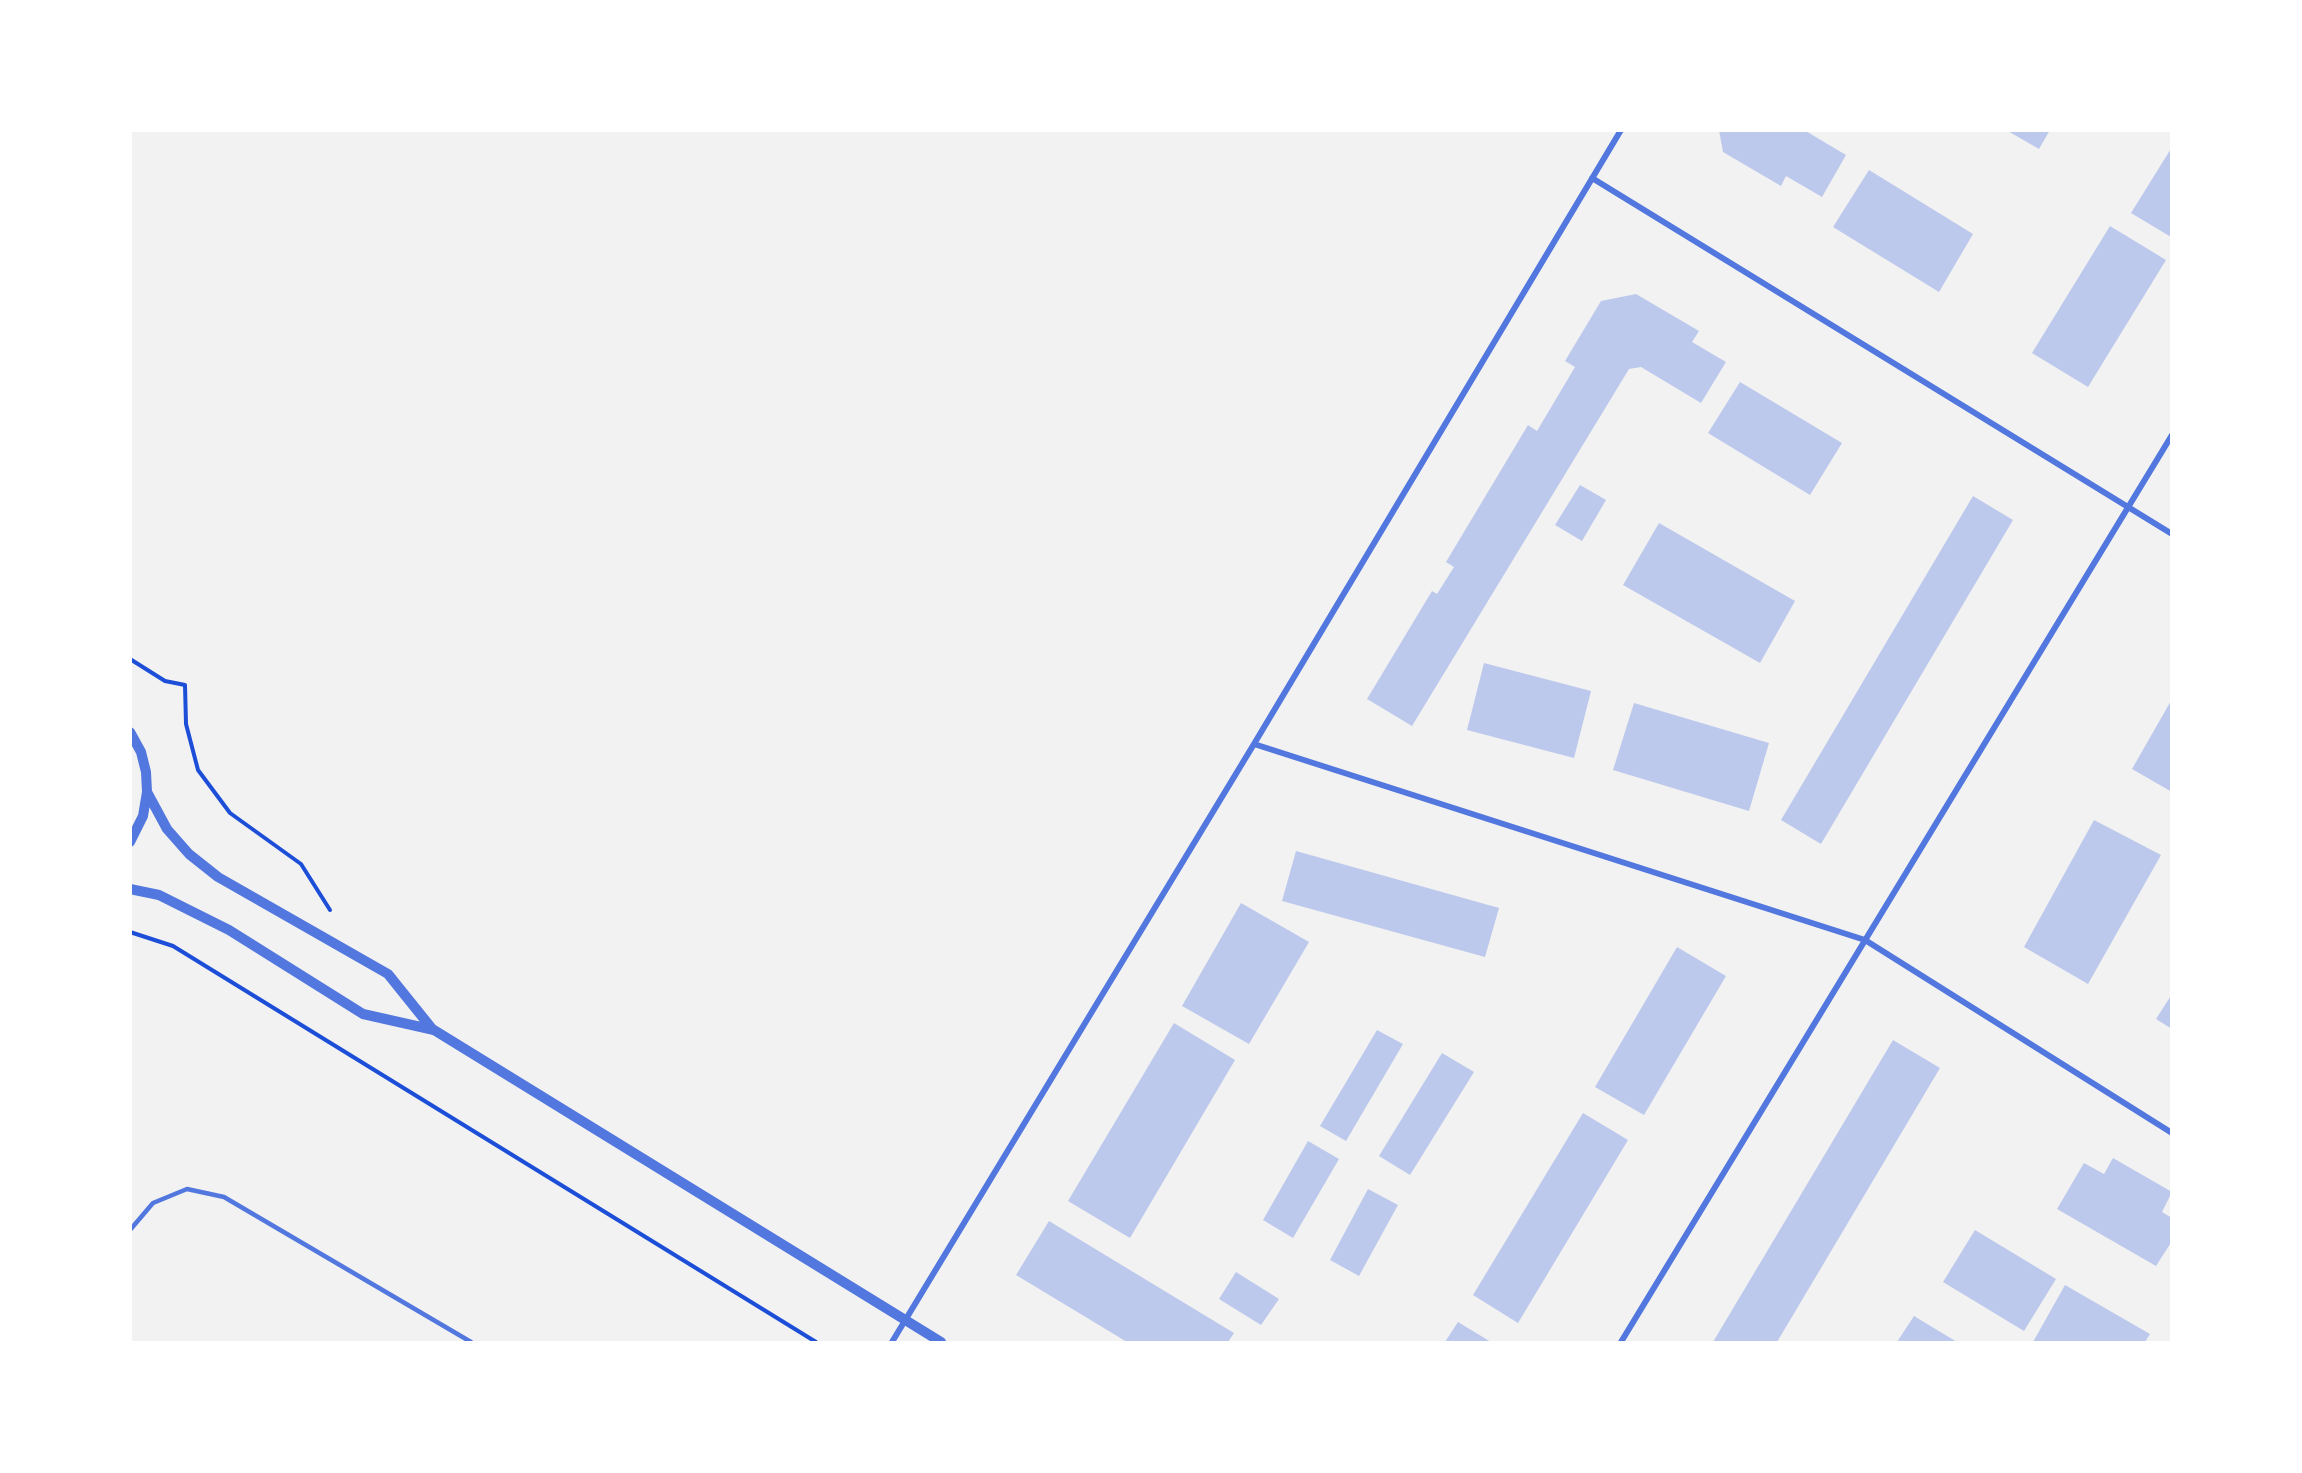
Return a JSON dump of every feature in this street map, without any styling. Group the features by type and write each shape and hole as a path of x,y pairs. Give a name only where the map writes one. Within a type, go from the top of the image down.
{"street":[{"path":"892,1342 1254,744 1621,130"},
{"path":"1592,178 2172,534"},
{"path":"1621,1342 2172,435"},
{"path":"130,732 144,762 147,792 143,816 130,842"},
{"path":"1254,744 1865,940 2172,1133"},
{"path":"147,792 167,829 189,854 218,877 388,974 434,1030 941,1342"},
{"path":"130,889 159,895 229,930 363,1014 434,1030"}],"lane":[{"path":"130,1230 153,1203 187,1189 224,1197 471,1342"}],"path":[{"path":"130,659 165,681 185,686 186,724 198,770 230,813 301,864"},
{"path":"130,932 173,946 816,1342"}],"building":[{"path":"1719,130 1804,130 1846,155 1822,197 1786,176 1781,186 1723,152"},
{"path":"2006,130 2050,130 2039,149"},
{"path":"2172,147 2172,236 2171,237 2131,213"},
{"path":"1869,170 1973,234 1939,292 1833,227"},
{"path":"2110,226 2166,260 2088,387 2032,353"},
{"path":"1636,294 1699,331 1692,342 1726,362 1701,403 1641,367 1629,369 1412,726 1367,699 1432,591 1437,594 1454,567 1446,562 1528,425 1537,431 1575,367 1565,361 1601,301"},
{"path":"1740,382 1842,443 1810,495 1708,433"},
{"path":"1580,485 1606,500 1582,541 1555,525"},
{"path":"1973,496 2013,520 1821,844 1781,820"},
{"path":"1659,523 1795,601 1760,663 1623,585"},
{"path":"1484,663 1591,691 1574,758 1467,730"},
{"path":"2172,699 2172,792 2132,769"},
{"path":"1634,703 1769,743 1749,811 1613,770"},
{"path":"2094,820 2161,855 2088,984 2024,947"},
{"path":"1296,851 1499,908 1485,957 1282,901"},
{"path":"1241,903 1309,942 1249,1044 1182,1006"},
{"path":"1677,947 1726,976 1644,1115 1595,1087"},
{"path":"2172,994 2172,1029 2156,1019"},
{"path":"1174,1023 1235,1060 1130,1238 1068,1201"},
{"path":"1377,1030 1403,1044 1346,1141 1320,1126"},
{"path":"1893,1040 1940,1068 1777,1342 1713,1342"},
{"path":"1442,1053 1474,1072 1410,1175 1379,1156"},
{"path":"1583,1113 1628,1140 1518,1323 1473,1295"},
{"path":"1308,1141 1339,1159 1293,1238 1263,1220"},
{"path":"2113,1158 2172,1192 2162,1212 2172,1218 2172,1241 2156,1266 2057,1209 2084,1163 2104,1174"},
{"path":"1368,1189 1398,1205 1359,1276 1330,1260"},
{"path":"1049,1221 1234,1333 1228,1342 1127,1342 1016,1275"},
{"path":"1975,1230 2056,1279 2024,1331 1943,1282"},
{"path":"1236,1272 1279,1299 1261,1325 1219,1299"},
{"path":"2065,1285 2150,1334 2145,1342 2033,1342"},
{"path":"1914,1316 1957,1342 1897,1342"},
{"path":"1458,1322 1491,1342 1445,1342"}]}
